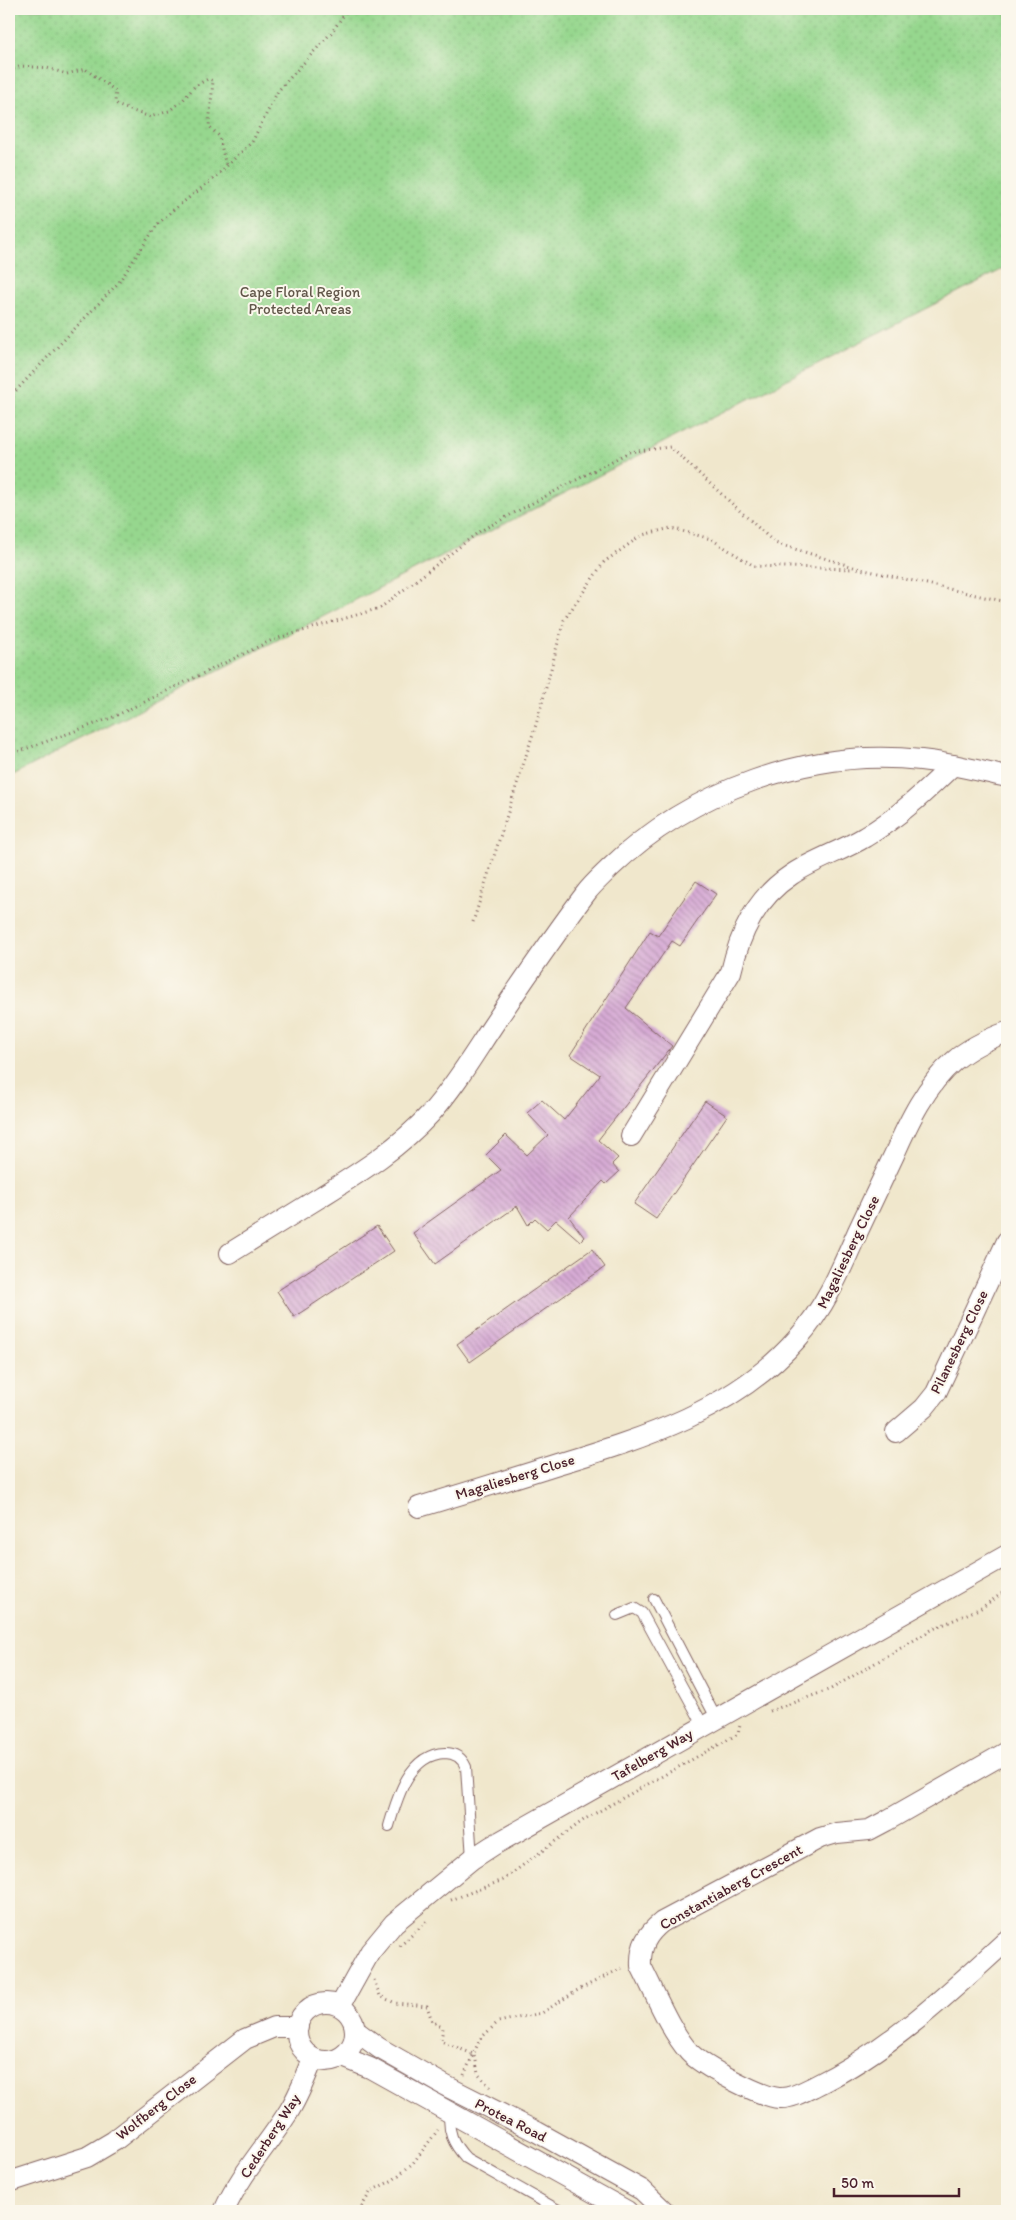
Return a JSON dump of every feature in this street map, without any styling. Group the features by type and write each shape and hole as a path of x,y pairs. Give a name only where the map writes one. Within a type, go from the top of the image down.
{"street":[{"path":"230,1253 376,1163 400,1144 431,1112 472,1059 495,1022 588,891 624,855 655,831 692,808 724,792 805,766 868,759 919,760 953,765 1007,777"},
{"path":"631,1136 730,972 736,949 748,921 765,897 791,875 866,836 921,796 953,765"},
{"name":"Magaliesberg Close","path":"419,1507 578,1458 678,1424 717,1403 773,1364 819,1312 840,1273 906,1127 932,1084 962,1055 987,1039 1007,1032"},
{"name":"Pilanesberg Close","path":"896,1432 924,1408 936,1393 1007,1241"},
{"name":"Tafelberg Way","path":"340,2006 359,1970 394,1923 468,1862 492,1846 1007,1555"},
{"name":"Constantiaberg Crescent","path":"640,1955 649,1932 662,1922 820,1838 837,1833 868,1830 1007,1752"},
{"path":"640,1955 641,1966 681,2040 691,2054 749,2088 781,2098 792,2096 837,2076 913,2025 1007,1940"},
{"path":"332,2003 347,2011 354,2021 355,2041 343,2057 334,2061 323,2062 313,2059 300,2046 297,2036 298,2027 301,2017 309,2009 320,2004 332,2003"},
{"name":"Wolfberg Close","path":"9,2182 87,2157 114,2141 245,2038 260,2030 274,2027 298,2027"},
{"name":"Protea Road","path":"356,2031 379,2048 436,2080 642,2190 664,2211"},
{"name":"Protea Road","path":"343,2057 370,2068 627,2211"},
{"name":"Cederberg Way","path":"224,2211 230,2197 290,2110 302,2088 313,2059"},
{"path":"483,2131 494,2110"},
{"path":"635,2211 642,2190"}],"lane":[{"path":"654,1598 710,1722"},
{"path":"617,1615 634,1608 642,1613 710,1722"},
{"path":"389,1826 396,1800 412,1771 432,1755 452,1753 458,1756 466,1767 468,1862"},
{"path":"450,2112 448,2123 451,2137 455,2147 466,2158 560,2211"}],"path":[{"path":"9,398 119,282 157,226 226,167 252,142 278,90 331,34 348,9"},
{"path":"9,71 21,66 47,68 67,74 85,68 116,90 115,102 119,106 150,117 169,111 183,100 195,86 208,79 213,81 209,126 220,136 226,167"},
{"path":"9,755 111,718 272,640 380,608 480,531 628,452 670,447 775,544 860,569 1007,602"},
{"path":"473,922 538,718 564,620 604,562 642,535 671,528 711,539 754,566 860,569"},
{"path":"764,1714 831,1689 933,1630 981,1608 1007,1590"},
{"path":"449,1901 503,1880 585,1819 738,1734 740,1724 748,1721"},
{"path":"396,1950 430,1918"},
{"path":"462,2081 480,2039 498,2022 542,2013 576,1991 629,1964 640,1955"},
{"path":"377,1974 373,1981 380,1996 395,2003 427,2006 432,2021 443,2028 441,2041 472,2054 476,2061 478,2074 488,2084 491,2091"},
{"path":"359,2211 371,2191 393,2180 413,2163 438,2129"}],"green space":[{"name":"Cape Floral Region Protected Areas","path":"9,9 1007,9 1007,267 9,777"}],"building":[{"path":"696,881 716,894 680,946 672,941 626,1008 672,1046 598,1140 618,1158 612,1164 619,1172 606,1184 603,1181 569,1217 584,1237 580,1241 556,1220 547,1229 535,1218 528,1225 517,1206 435,1264 413,1233 501,1170 486,1155 506,1135 527,1155 548,1135 527,1113 542,1100 564,1120 600,1075 570,1055 650,931 658,936"},
{"path":"705,1101 727,1116 656,1219 634,1204"},
{"path":"377,1226 394,1251 294,1317 277,1291"},
{"path":"592,1249 605,1267 470,1362 457,1344"}]}
